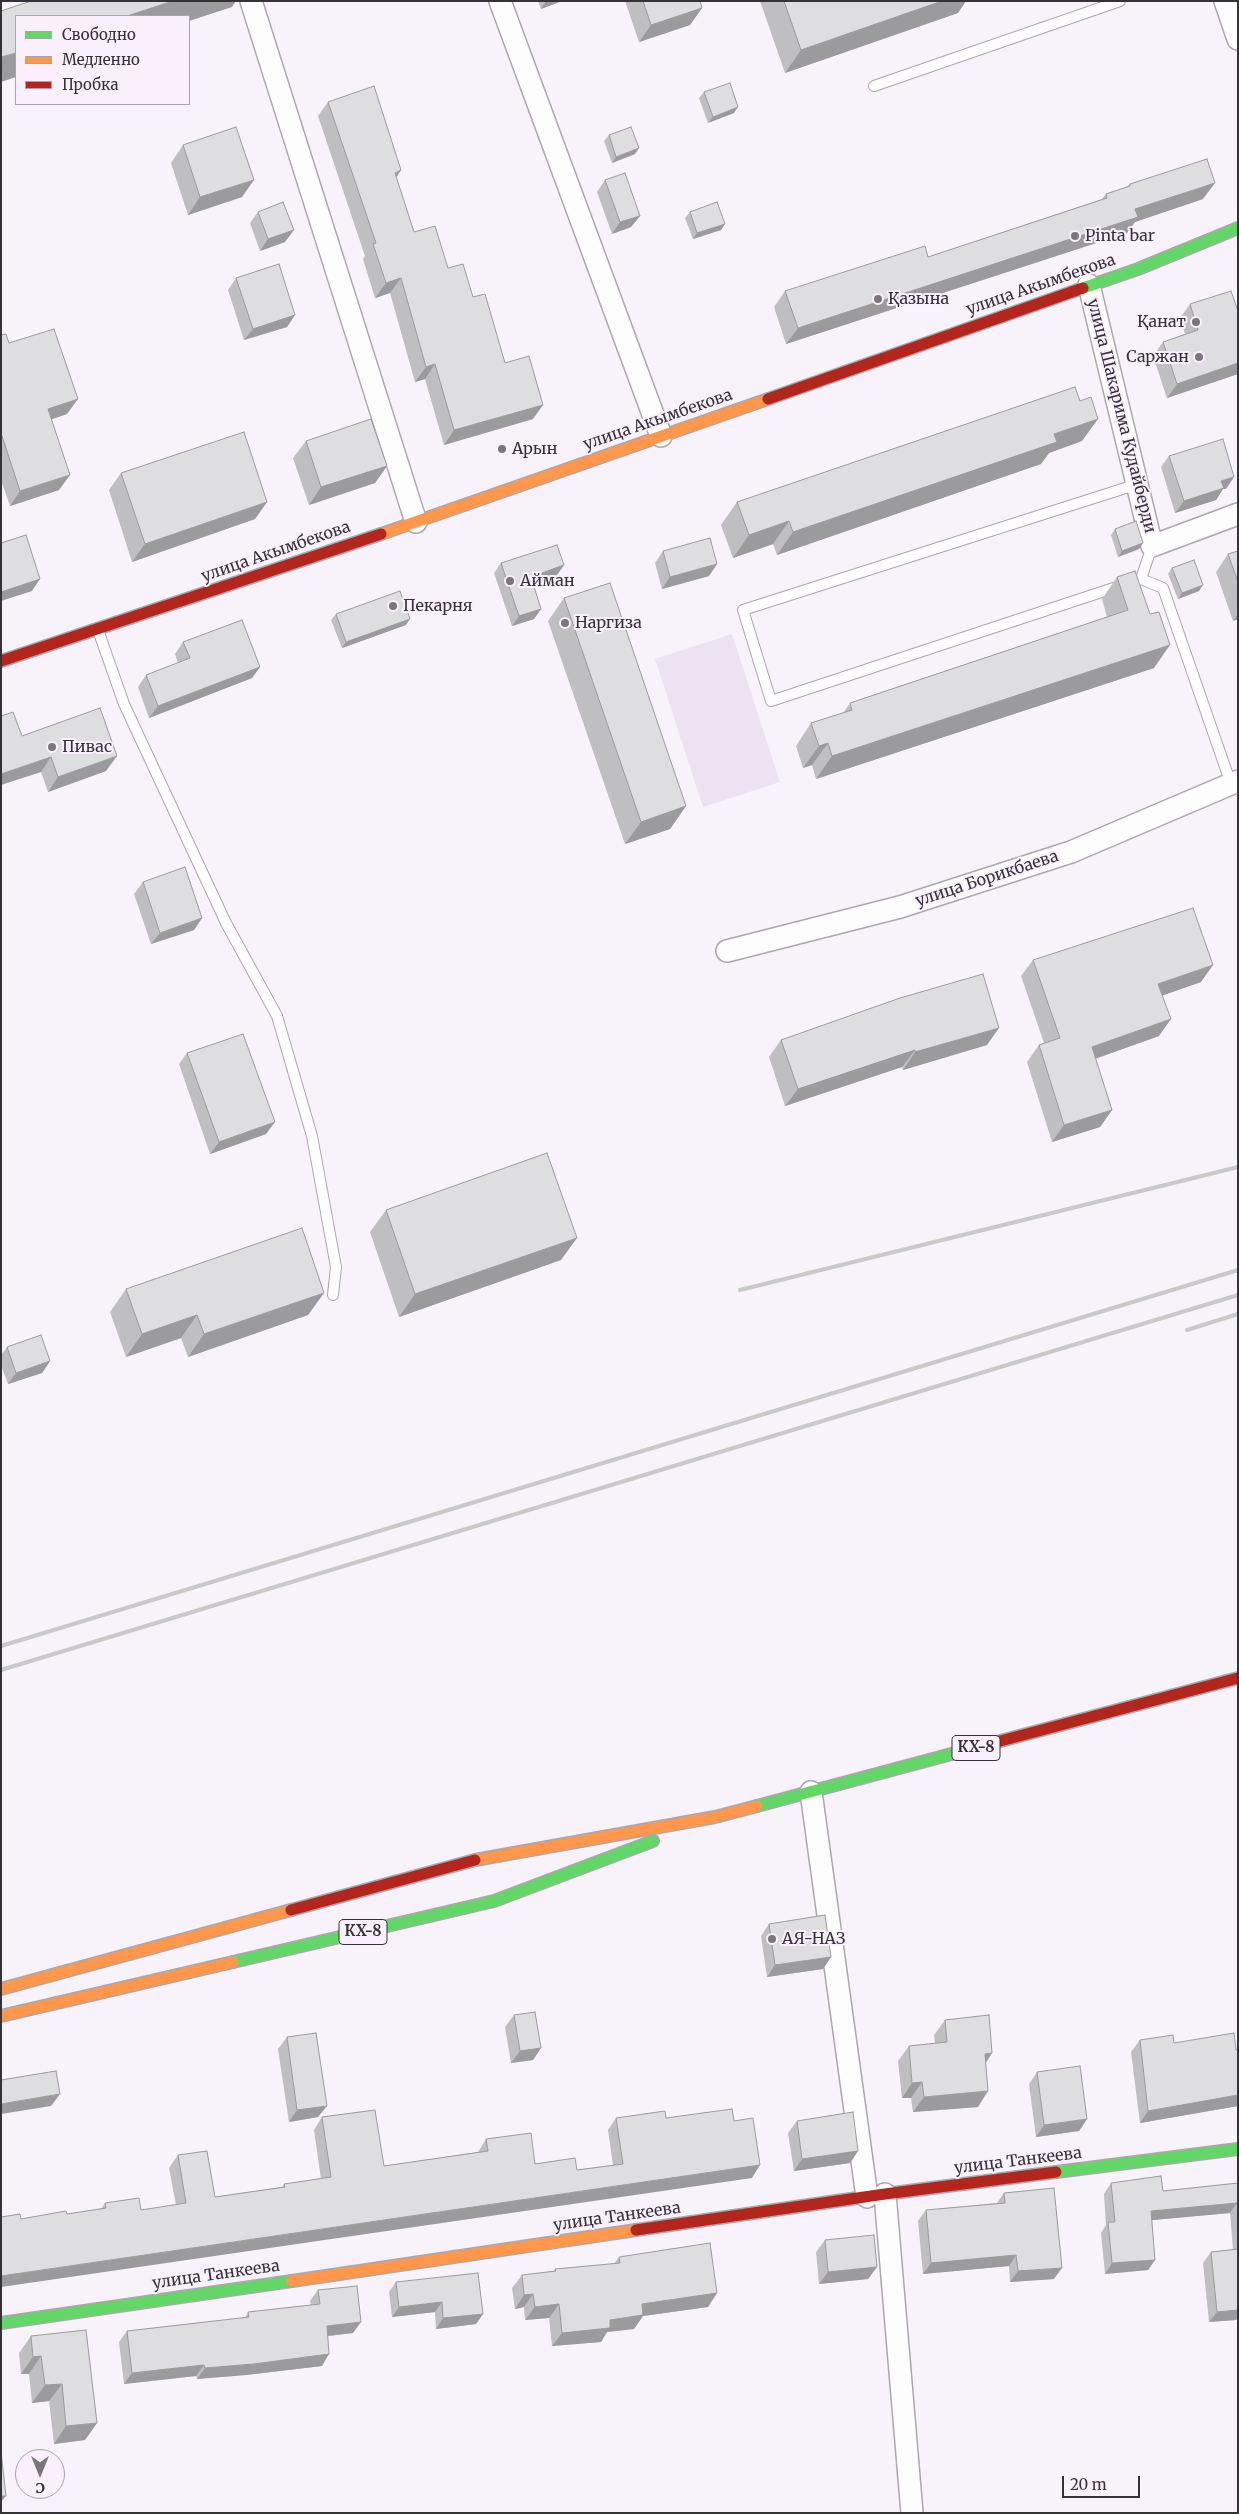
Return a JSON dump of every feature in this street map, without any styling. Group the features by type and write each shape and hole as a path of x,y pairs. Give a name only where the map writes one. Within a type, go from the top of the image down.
{"street":[{"path":"251,1 416,522"},
{"path":"500,1 661,436"},
{"path":"1225,1 1238,39"},
{"name":"улица Акымбекова","path":"1,661 416,522 1138,269 1238,228"},
{"name":"улица Шакарима Кудайберди","path":"1089,285 1152,546 1238,514"},
{"name":"улица Борикбаева","path":"727,951 900,907 1062,855 1234,783"},
{"name":"КХ-8","path":"1,1989 478,1859 715,1817 1238,1678"},
{"path":"811,1792 876,2196 912,2513"},
{"name":"КХ-8","path":"1,2016 494,1901 715,1817"},
{"path":"478,1859 498,1870"},
{"path":"494,1901 502,1884"},
{"name":"улица Танкеева","path":"1,2323 876,2196 1238,2149"}],"lane":[{"path":"874,86 1120,1"},
{"path":"1138,484 743,610 771,700 1141,579 1163,588 1234,783"},
{"path":"1141,579 1152,546"},
{"path":"98,629 124,704 226,923 277,1016 312,1136 336,1267 333,1296"}],"shaded area":[{"path":"732,634 780,782 703,807 655,659"}],"building":[{"path":"31,1 173,1 130,15 15,15 15,53 1,57 1,11"},
{"path":"643,1 700,1 702,8 651,25"},
{"path":"784,1 942,1 801,50"},
{"path":"730,83 738,107 713,117 704,92"},
{"path":"374,86 401,170 395,173 414,232 435,226 448,268 463,264 473,297 485,294 505,363 529,356 543,405 454,430 435,364 426,367 401,278 386,283 373,244 376,243 328,102"},
{"path":"236,127 254,180 200,197 183,145"},
{"path":"631,127 639,148 616,157 609,135"},
{"path":"1207,159 1215,183 1135,209 1138,217 798,328 785,291 925,246 928,257 1107,198 1106,194 1130,186 1130,184"},
{"path":"625,173 640,216 620,222 605,180"},
{"path":"283,202 294,230 268,239 258,212"},
{"path":"717,202 725,224 697,233 690,212"},
{"path":"279,264 295,315 253,329 236,278"},
{"path":"1231,291 1238,311 1238,363 1177,384 1163,342 1198,330 1190,304"},
{"path":"54,329 78,399 48,409 70,475 20,491 1,433 1,335 6,334 9,343"},
{"path":"1075,387 1080,401 1091,397 1098,419 1054,434 1057,442 793,532 789,521 749,535 737,502"},
{"path":"371,419 387,466 321,487 306,441"},
{"path":"244,432 267,502 145,544 121,473"},
{"path":"1223,439 1234,477 1221,481 1224,488 1184,501 1169,456"},
{"path":"1136,521 1143,543 1122,551 1115,529"},
{"path":"26,535 40,579 1,592 1,543"},
{"path":"710,538 717,564 670,577 663,551"},
{"path":"557,545 564,565 531,577 541,609 519,616 501,563"},
{"path":"1238,551 1238,582 1228,554"},
{"path":"1194,560 1203,585 1182,593 1172,568"},
{"path":"1135,571 1150,614 1159,612 1170,645 832,756 828,743 819,746 811,723 852,710 850,703 1128,610 1117,577"},
{"path":"610,583 686,806 641,822 564,598"},
{"path":"400,591 410,619 346,642 336,614"},
{"path":"242,620 260,667 158,706 146,675 190,658 183,642"},
{"path":"100,708 117,756 58,777 51,757 1,774 1,716 13,712 22,736"},
{"path":"185,867 202,918 160,933 143,882"},
{"path":"1193,908 1213,965 1158,984 1171,1019 1092,1047 1112,1110 1064,1125 1039,1045 1060,1038 1033,960"},
{"path":"983,974 999,1028 915,1052 915,1050 798,1089 781,1040 900,998"},
{"path":"243,1034 275,1122 219,1142 187,1053"},
{"path":"547,1153 577,1238 415,1294 386,1210"},
{"path":"302,1228 324,1293 204,1334 197,1315 142,1334 126,1289"},
{"path":"41,1335 50,1361 16,1373 7,1347"},
{"path":"825,1915 831,1957 775,1965 769,1924"},
{"path":"535,2012 541,2048 520,2051 514,2015"},
{"path":"989,2015 992,2053 985,2054 988,2091 924,2097 922,2082 912,2083 909,2046 947,2042 945,2020"},
{"path":"316,2033 327,2106 297,2110 287,2037"},
{"path":"1234,2033 1236,2050 1238,2050 1238,2095 1148,2111 1140,2040 1173,2035 1174,2043"},
{"path":"1080,2066 1087,2119 1044,2125 1037,2072"},
{"path":"56,2071 60,2094 1,2104 1,2080"},
{"path":"732,2109 734,2121 753,2118 760,2165 1,2276 1,2217 20,2214 21,2219 66,2211 67,2214 106,2208 105,2203 139,2198 141,2210 186,2203 178,2155 207,2151 215,2197 285,2187 284,2184 331,2177 322,2117 375,2110 384,2166 488,2151 486,2139 531,2133 535,2164 575,2158 577,2170 623,2164 616,2118 665,2111 666,2118"},
{"path":"853,2112 858,2151 802,2159 797,2121"},
{"path":"1161,2176 1163,2191 1238,2183 1238,2207 1237,2203 1151,2211 1155,2260 1112,2263 1108,2222 1115,2222 1111,2183"},
{"path":"1054,2188 1062,2268 1018,2271 1016,2255 931,2263 926,2210 1005,2203 1004,2193"},
{"path":"874,2235 877,2267 828,2272 825,2240"},
{"path":"710,2243 717,2293 642,2304 643,2315 610,2320 610,2328 562,2333 559,2304 535,2307 533,2294 524,2295 522,2275 556,2271 555,2269 620,2263 619,2257"},
{"path":"1238,2249 1238,2310 1217,2312 1211,2252"},
{"path":"478,2273 483,2314 443,2318 442,2302 399,2307 396,2282"},
{"path":"357,2286 361,2322 327,2326 329,2354 254,2364 205,2368 204,2365 132,2373 127,2331 249,2317 248,2312 320,2304 318,2290"},
{"path":"86,2330 97,2423 66,2426 62,2384 45,2385 41,2356 33,2357 31,2336"},
{"path":"1,2452 6,2496 1,2496"}],"railway":[{"path":"740,1290 1238,1167"},
{"path":"1,1646 1238,1270"},
{"path":"1,1670 1238,1295"},
{"path":"1187,1330 1238,1314"}],"traffic: fast":[{"path":"1083,288 1138,269 1238,228"},
{"path":"757,1806 989,1744"},
{"path":"233,1962 494,1901 653,1841"},
{"path":"1056,2172 1238,2149"},
{"path":"1,2323 292,2281"}],"traffic: slow":[{"path":"381,534 768,399"},
{"path":"475,1860 715,1817 757,1806"},
{"path":"1,1989 291,1910"},
{"path":"1,2016 233,1962"},
{"path":"292,2281 636,2230"}],"traffic: jam":[{"path":"768,399 1083,288"},
{"path":"1,661 381,534"},
{"path":"989,1744 1238,1678"},
{"path":"291,1910 475,1860"},
{"path":"636,2230 885,2194 1056,2172"}],"place":[{"name":"Pinta bar","path":"1075,236"},
{"name":"Қазына","path":"878,299"},
{"name":"Қанат","path":"1196,322"},
{"name":"Саржан","path":"1199,357"},
{"name":"Арын","path":"502,449"},
{"name":"Айман","path":"510,581"},
{"name":"Пекарня","path":"393,606"},
{"name":"Наргиза","path":"565,623"},
{"name":"Пивас","path":"52,747"},
{"name":"АЯ-НАЗ","path":"772,1939"}]}
